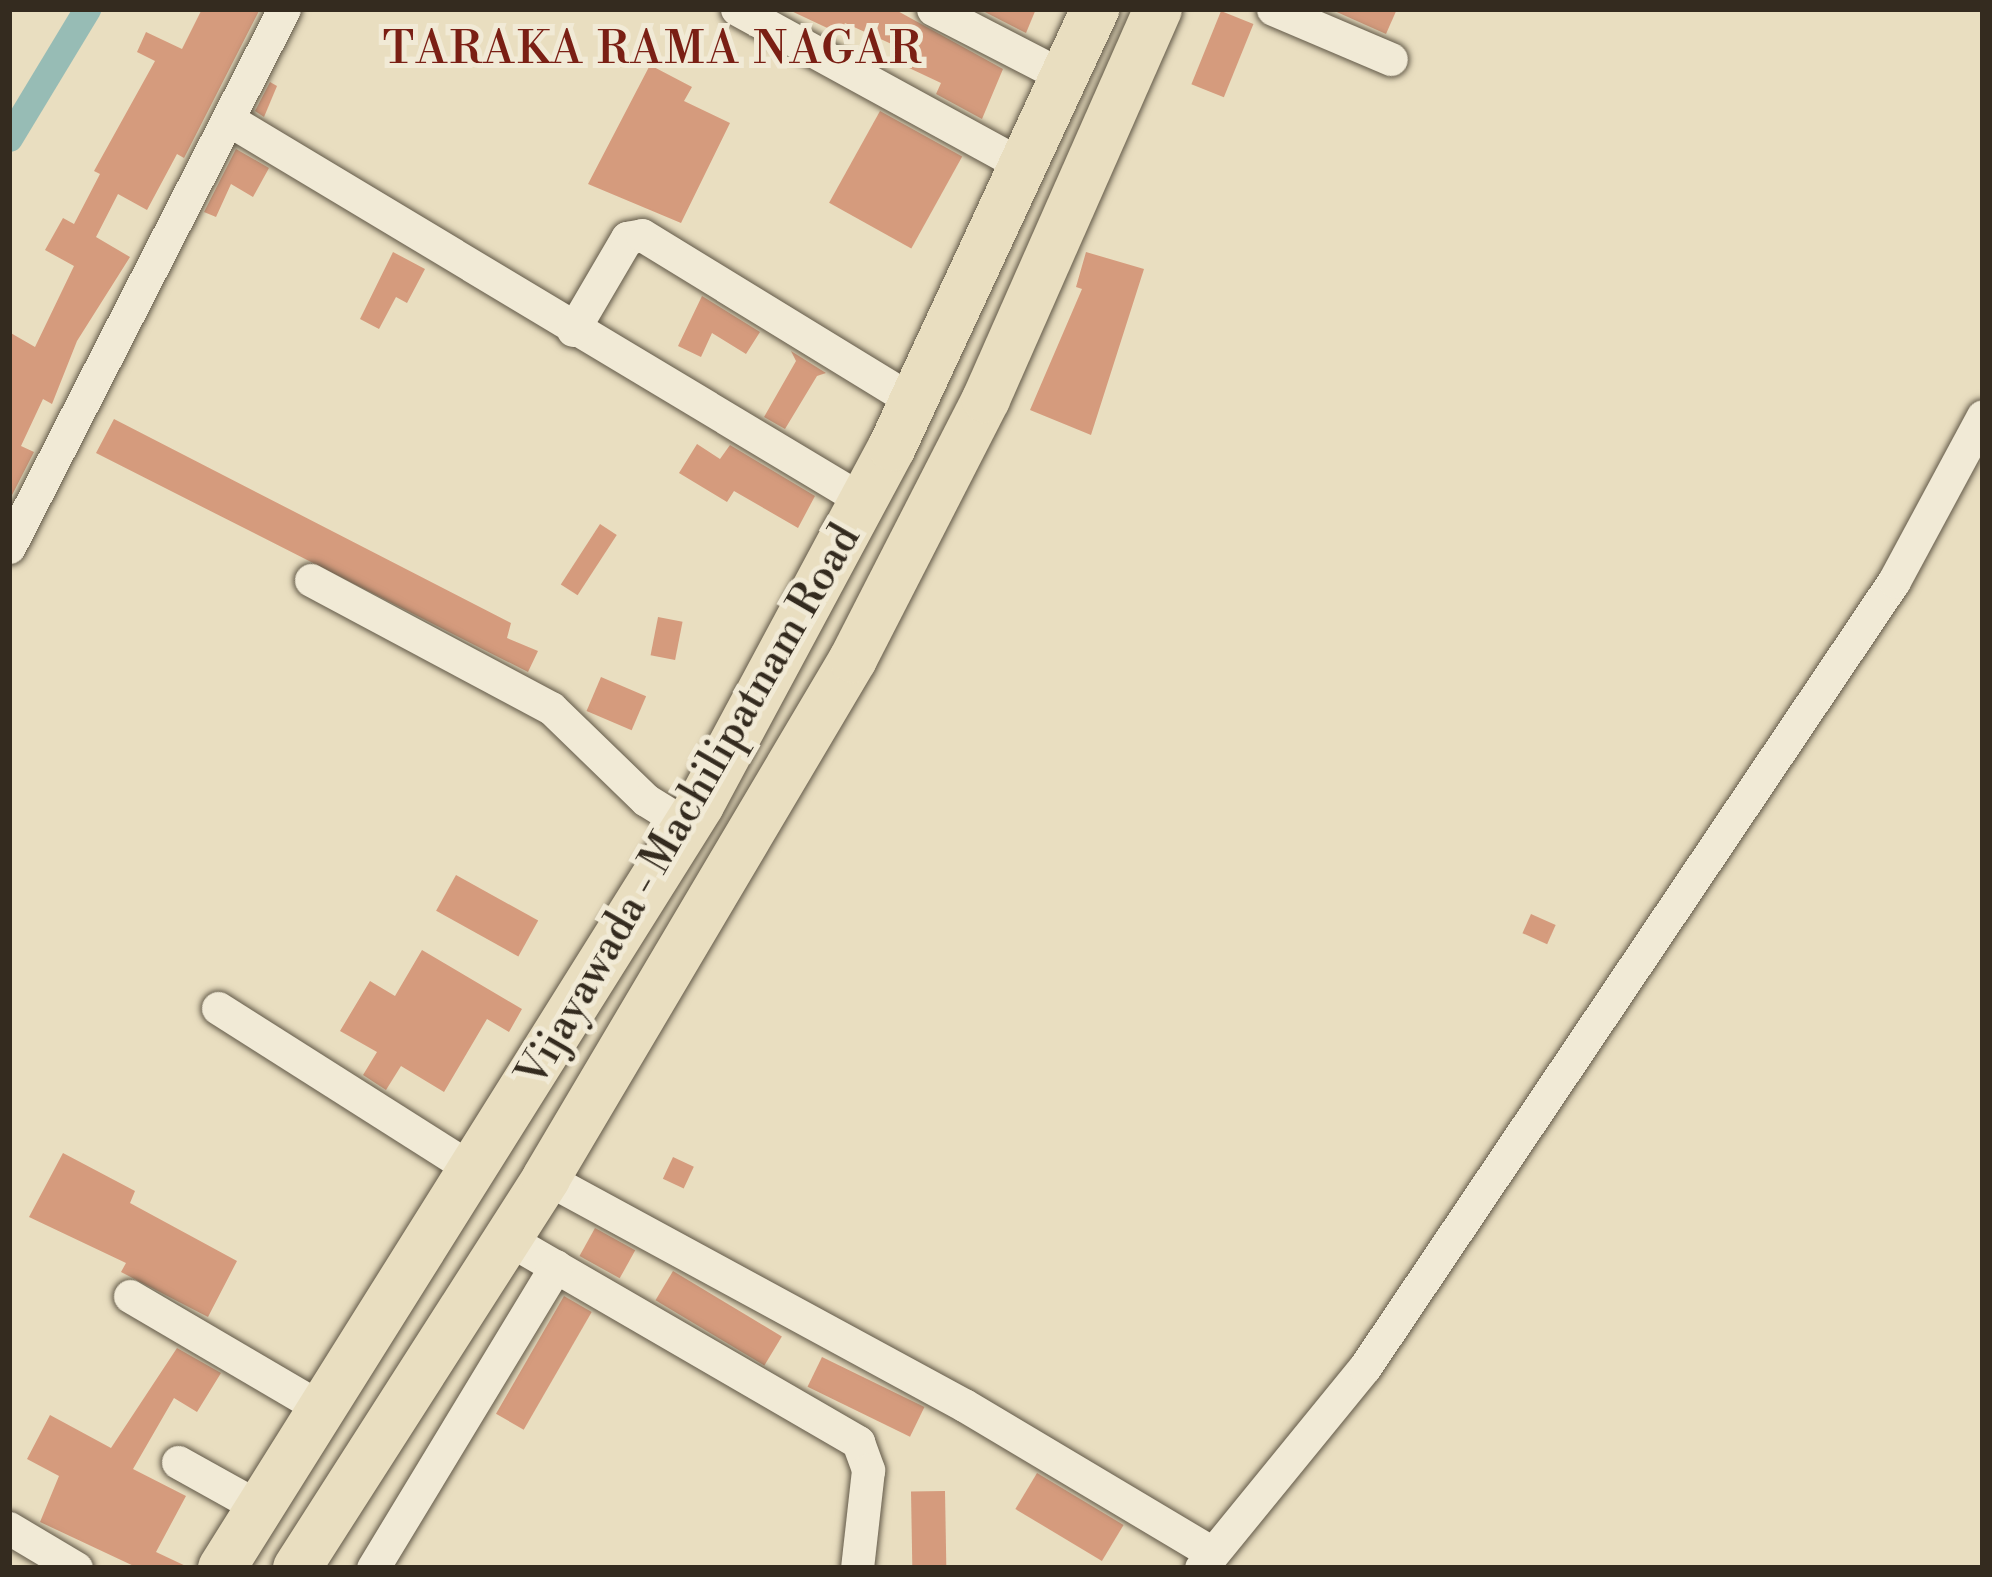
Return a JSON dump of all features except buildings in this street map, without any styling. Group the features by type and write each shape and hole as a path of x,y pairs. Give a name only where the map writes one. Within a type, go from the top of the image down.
{"highway":[{"name":"Vijayawada - Machilipatnam Road","path":"221,1568 476,1172 688,826 914,402 1095,9"},
{"name":"Vijayawada - Machilipatnam Road","path":"297,1568 546,1178 854,659 986,399 1158,9"}],"street":[{"path":"9,547 231,122 284,9"},
{"path":"737,9 1026,167"},
{"path":"933,9 1065,77"},
{"path":"1273,9 1391,59"},
{"path":"231,122 864,501"},
{"path":"573,330 627,238 642,235 914,402"},
{"path":"546,1178 964,1405 1207,1561 1365,1367 1894,581 1983,416"},
{"path":"311,580 551,708 646,800 688,826"},
{"path":"218,1009 476,1172"},
{"path":"508,1239 858,1442 868,1470 856,1568"},
{"path":"373,1568 556,1266"},
{"path":"130,1296 321,1408"},
{"path":"178,1462 259,1507"},
{"path":"9,1528 76,1568"}],"waterway":[{"path":"9,138 87,9"}],"district":[{"name":"TARAKA RAMA NAGAR","path":"653,50"}]}
